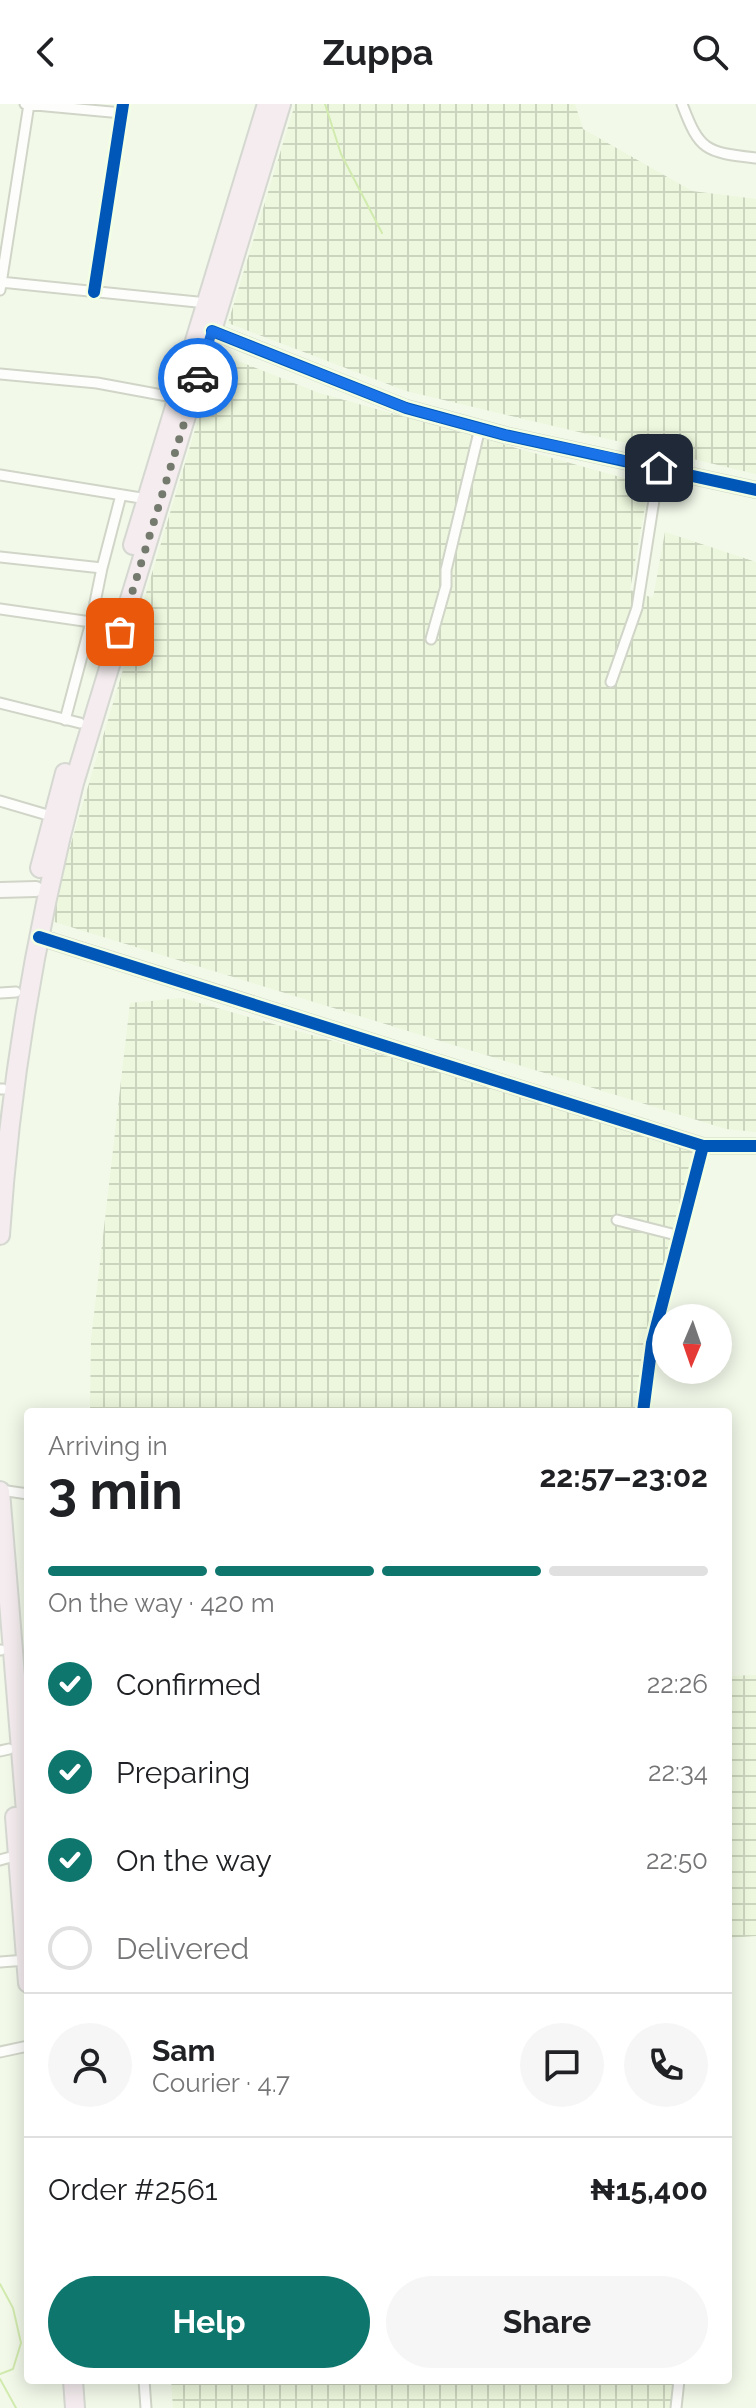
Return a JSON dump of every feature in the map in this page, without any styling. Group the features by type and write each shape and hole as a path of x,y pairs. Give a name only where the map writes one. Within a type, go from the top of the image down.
{"highway":[{"path":"0,1110 8,992 36,889 72,722 147,499 267,104"},
{"path":"0,1235 12,1102 39,937 74,783 281,104"},
{"path":"0,1490 24,1787"},
{"path":"0,1643 9,1858 24,1948"},
{"path":"61,2384 63,2408"},
{"path":"73,2384 75,2408"}],"street":[{"path":"94,292 122,109 28,104 0,285 207,303"},
{"path":"682,104 700,143 724,154 756,158"},
{"path":"212,331 406,408 480,428 756,490"},
{"path":"0,374 97,383 178,398"},
{"path":"431,639 446,586 446,570 480,428"},
{"path":"611,682 637,608 659,468"},
{"path":"0,475 147,499"},
{"path":"0,703 72,722 102,568 121,495"},
{"path":"0,557 102,568"},
{"path":"0,609 91,622"},
{"path":"0,801 51,816"},
{"path":"0,890 36,889"},
{"path":"39,937 703,1146 756,1146"},
{"path":"644,1408 652,1343 703,1146"},
{"path":"617,1220 680,1236"},
{"path":"0,1490 24,1493"},
{"path":"0,1962 24,1960"},
{"path":"0,2052 24,2047"},
{"path":"144,2384 146,2408"},
{"path":"676,2408 679,2384"}],"shaded area":[{"path":"295,104 575,104 583,129 692,191 756,199 756,474 406,391 228,323"},
{"path":"218,353 319,393 649,485 630,590 653,598 665,532 756,562 756,1132 726,1129 48,920"},
{"path":"182,998 684,1141 709,1159 661,1304 652,1304 652,1332 636,1408 90,1408 91,1340 130,1003"},
{"path":"756,1675 756,1936 732,1938 732,1676"},
{"path":"171,2384 677,2384 675,2408 173,2408"}],"waterway":[{"path":"325,104 341,154 382,233"},
{"path":"0,2284 13,2308 21,2343 13,2369 0,2374"},
{"path":"0,2379 16,2408"}],"cycle path":[{"path":"94,292 123,104"},
{"path":"212,331 406,408 505,435 756,490"},
{"path":"39,937 703,1146 756,1146"},
{"path":"644,1408 652,1343 703,1146"}],"way so far":[{"path":"120,632 198,378"}],"route":[{"path":"198,378 212,331 406,408 505,435 659,468"}]}
